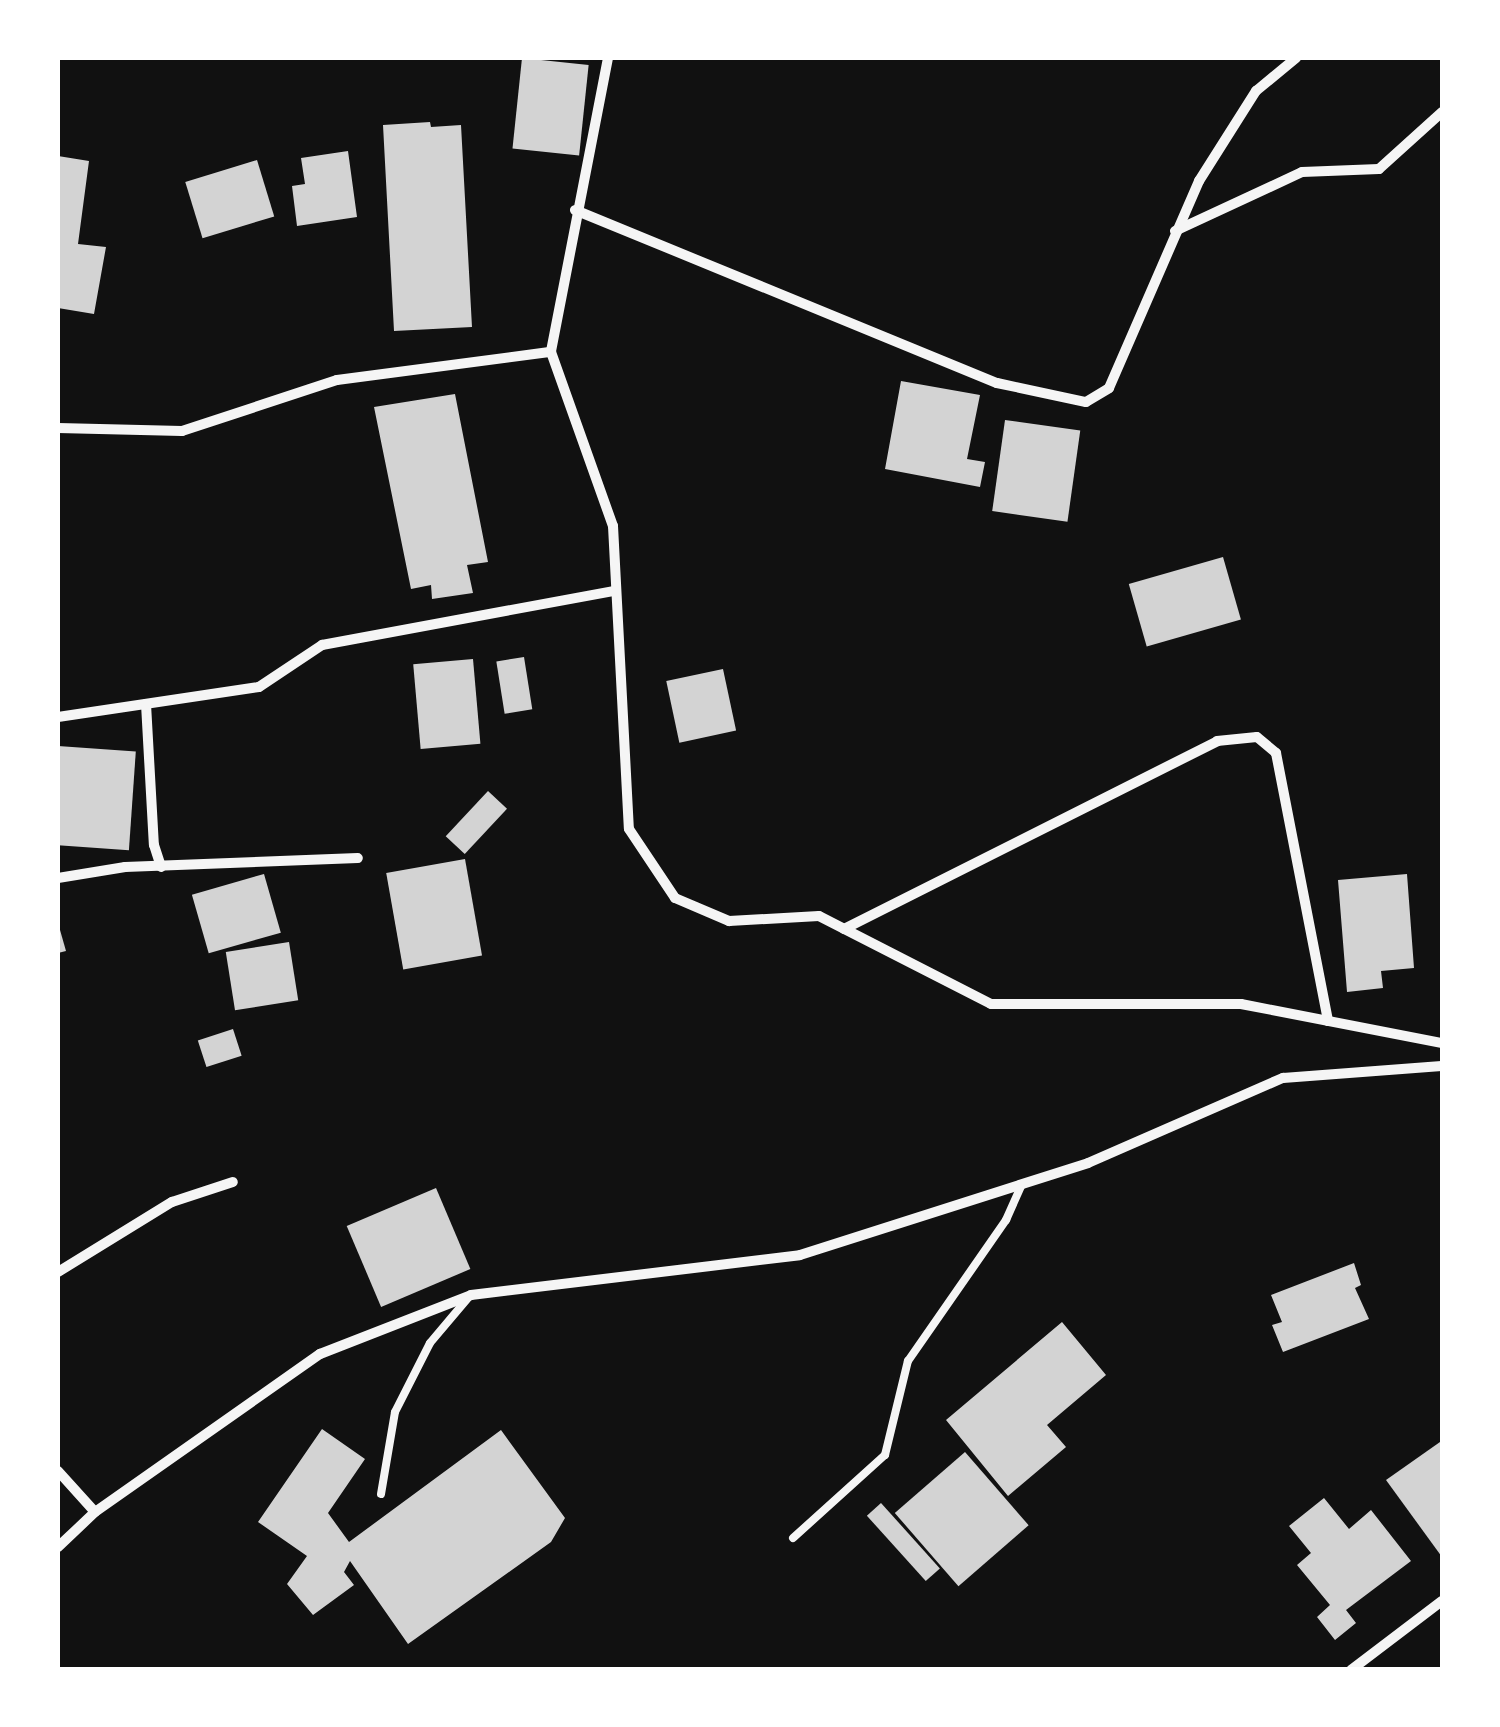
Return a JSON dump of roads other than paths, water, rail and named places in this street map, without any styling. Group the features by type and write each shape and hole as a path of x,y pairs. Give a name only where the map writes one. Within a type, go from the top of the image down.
{"street":[{"path":"608,58 575,210 551,352 613,526 613,591 629,829 675,898 729,921 819,916 991,1004 1241,1004 1442,1043"},
{"path":"575,210 997,383 1086,402 1109,388 1174,232 1256,91 1296,58"},
{"path":"1174,232 1302,172 1379,169 1442,112"},
{"path":"58,428 182,431 337,380 551,352"},
{"path":"58,717 258,687 322,645 613,591"},
{"path":"146,704 154,845 161,868"},
{"path":"844,929 1217,741 1257,737 1276,752 1328,1021"},
{"path":"58,878 161,868 358,858"},
{"path":"58,1547 94,1512 320,1354 470,1295 800,1255 1022,1184 1284,1078 1442,1066"},
{"path":"58,1272 172,1202 233,1182"},
{"path":"58,1471 94,1512"},
{"path":"1351,1670 1442,1602"}],"lane":[{"path":"794,1538 885,1455 908,1362 1006,1220 1022,1184"},
{"path":"381,1494 395,1412 430,1343 470,1295"}]}
